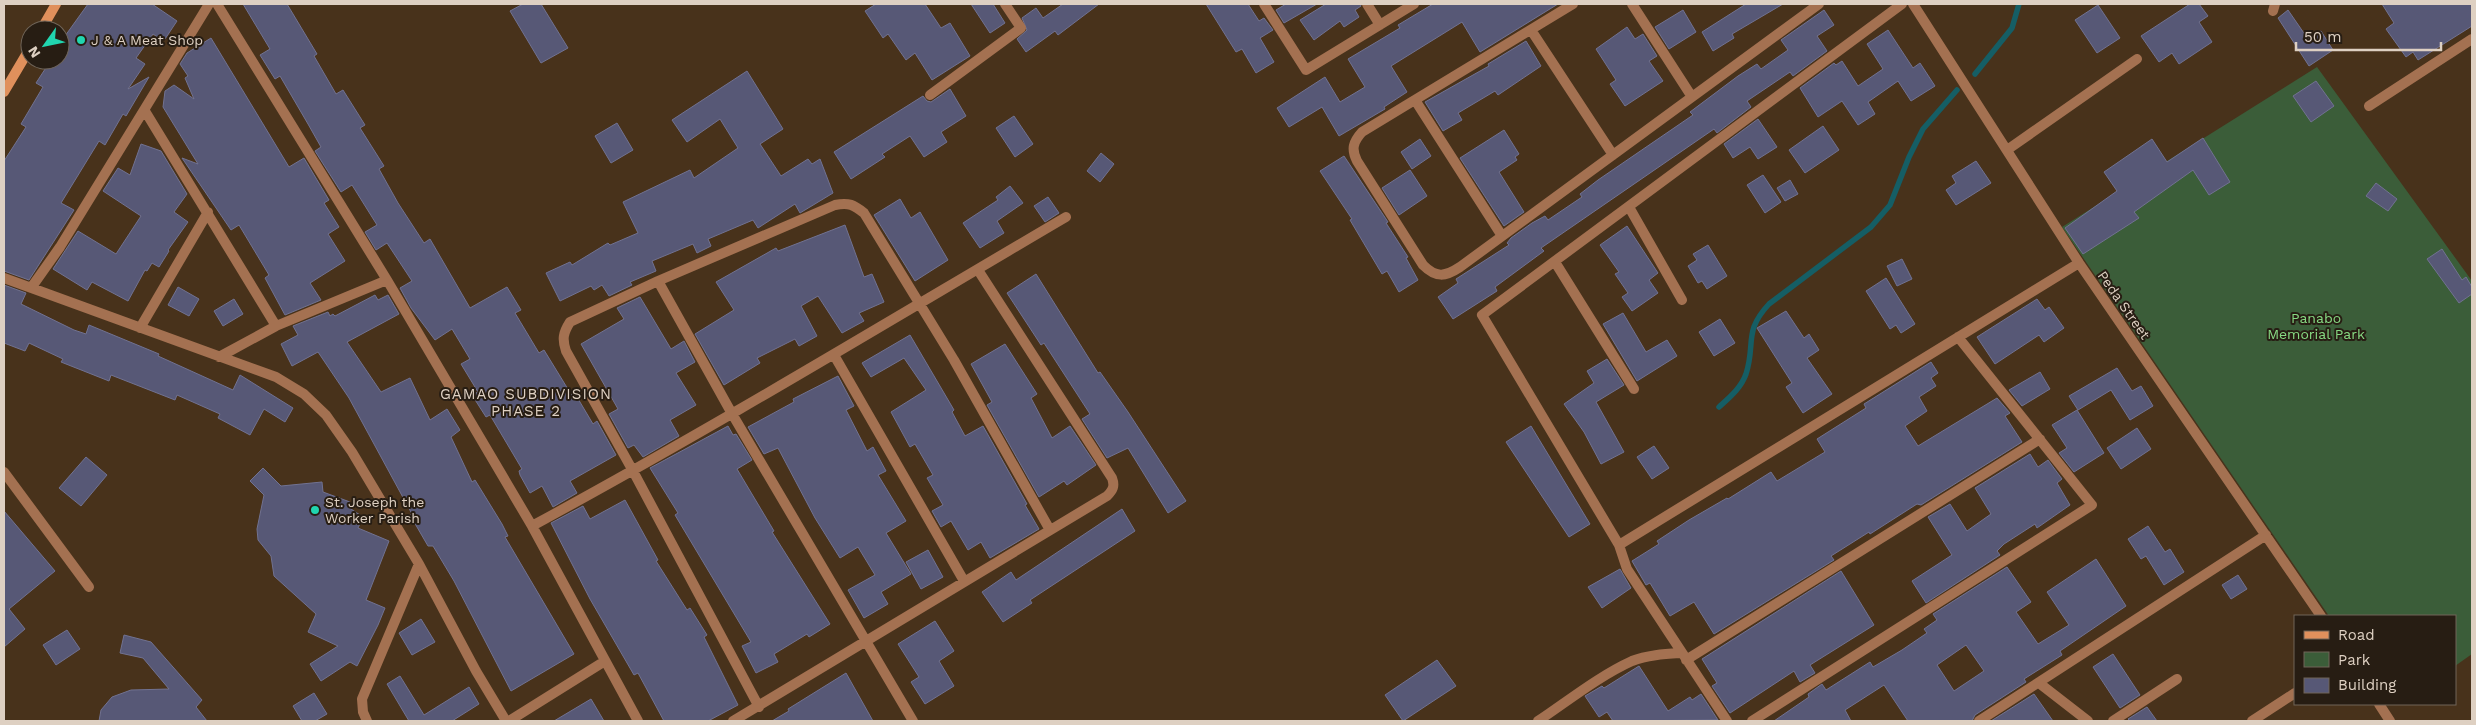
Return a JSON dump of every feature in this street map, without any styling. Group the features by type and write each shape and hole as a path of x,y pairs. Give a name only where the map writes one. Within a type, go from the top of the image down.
{"street":[{"path":"47,20 56,4"},
{"path":"31,288 60,247 209,4"},
{"path":"217,4 387,280 532,526 638,721"},
{"path":"930,95 1021,28 1005,4"},
{"path":"1264,4 1306,70 1414,4"},
{"path":"1367,4 1380,25"},
{"path":"1573,4 1362,132 1353,145 1353,153 1423,265 1431,273 1441,276 1451,273 1818,4"},
{"path":"1632,4 1692,97"},
{"path":"1727,721 1627,570 1619,545 1482,316 1902,4"},
{"name":"Peda Street","path":"1913,4 2079,263 2320,615"},
{"path":"1531,30 1613,155"},
{"path":"2369,106 2472,39"},
{"path":"2007,150 2137,59"},
{"path":"4,92 20,65"},
{"path":"1415,100 1502,236"},
{"path":"145,111 276,326"},
{"path":"759,707 633,471 566,351 562,340 564,331 570,322 658,281 836,205 845,203 854,205 864,213 920,305 1050,530"},
{"path":"1629,206 1682,300"},
{"path":"140,328 208,212"},
{"path":"532,526 633,471 731,412 920,305 1066,218"},
{"path":"1555,262 1634,389"},
{"path":"1619,545 2079,263"},
{"path":"733,721 1107,496 1114,485 1112,478 978,270"},
{"path":"4,278 276,377 304,394 326,415 352,452 419,564 476,671 508,721 605,661"},
{"path":"218,357 276,326 387,280"},
{"path":"658,281 731,412 913,721"},
{"path":"1752,721 2092,505 1958,337"},
{"path":"834,354 964,581"},
{"path":"1538,721 1585,689 1632,661 1649,656 1684,656 2040,439"},
{"path":"4,472 89,587"},
{"path":"1980,721 2266,535"},
{"path":"367,721 363,712 362,700 419,564"},
{"path":"2113,721 2178,680"},
{"path":"2039,683 2088,721"},
{"path":"2252,721 2294,694"},
{"path":"2380,705 2390,721"}],"green space":[{"name":"Panabo Memorial Park","path":"2317,67 2472,281 2472,654 2456,665 2456,615 2328,615 2062,227"}],"building":[{"path":"88,4 152,4 177,21 165,39 162,40 153,34 136,58 145,64 128,89 149,77 126,116 123,114 105,145 99,141 61,203 74,210 29,280 4,271 4,161 26,127 21,124 43,87 36,83 44,70 70,70 70,29"},
{"path":"243,4 287,4 317,54 314,56 336,94 343,90 365,125 360,128 384,166 379,169 398,203 424,243 430,239 470,308 507,287 521,310 515,313 539,353 544,350 574,399 577,397 593,424 597,421 616,455 570,481 577,493 553,507 542,486 530,493 520,475 519,471 522,469 490,415 486,417 472,395 478,392 461,364 470,359 452,329 435,340 411,308 400,288 412,281 387,243 376,250 365,232 377,225 352,185 341,192 315,151 321,147 308,124 280,76 275,79 260,55 270,49"},
{"path":"523,4 541,4 568,48 541,63 510,11"},
{"path":"876,4 925,4 941,28 950,23 970,56 932,80 915,53 906,60 888,34 883,38 865,11"},
{"path":"971,4 993,4 1005,23 990,33"},
{"path":"1063,4 1099,4 1058,35 1055,31 1026,52 1017,39 1027,30 1022,18 1036,8 1043,18"},
{"path":"1206,4 1248,4 1259,21 1264,18 1273,30 1260,38 1274,62 1256,73 1242,49 1236,52"},
{"path":"1286,4 1317,4 1284,23 1276,10"},
{"path":"1326,4 1360,4 1361,6 1355,10 1359,17 1344,27 1340,21 1314,40 1300,20"},
{"path":"1433,4 1558,4 1480,52 1462,22 1391,66 1407,92 1384,107 1385,109 1339,136 1322,107 1289,127 1277,108 1325,77 1340,102 1365,87 1348,59 1400,28 1398,25"},
{"path":"1746,4 1783,4 1732,34 1734,38 1713,51 1702,32"},
{"path":"2190,4 2199,4 2208,16 2199,22 2212,42 2179,64 2172,53 2159,62 2141,36"},
{"path":"2382,4 2472,4 2472,26 2418,60 2413,52 2406,57 2386,29 2394,23"},
{"path":"2098,5 2120,38 2097,53 2075,20"},
{"path":"1683,10 1696,32 1669,49 1655,27"},
{"path":"1824,10 1834,25 1817,36 1827,51 1793,76 1790,72 1747,101 1751,107 1717,133 1714,129 1541,248 1544,251 1495,287 1497,291 1453,319 1438,297 1458,283 1456,279 1509,245 1507,243 1511,238 1532,223 1545,216 1548,220 1582,197 1580,194 1598,180 1693,115 1690,112 1738,76 1757,64 1761,69 1788,50 1781,40"},
{"path":"2288,10 2308,39 2321,31 2333,50 2309,66 2278,18"},
{"path":"1627,27 1635,39 1643,34 1657,56 1649,61 1663,81 1625,106 1610,84 1616,80 1596,49"},
{"path":"1888,30 1913,68 1920,63 1935,86 1911,101 1898,81 1868,102 1875,114 1858,125 1842,101 1818,117 1800,88 1834,63 1836,65 1842,61 1858,86 1883,69 1867,44"},
{"path":"211,38 289,167 304,158 329,200 324,203 339,227 328,234 345,261 310,283 321,300 285,315 265,278 269,275 239,225 231,230 182,158 198,164 163,107 165,91 174,85 194,99 185,78 188,76 180,64 187,53"},
{"path":"1526,41 1541,66 1498,95 1495,91 1458,113 1462,120 1443,131 1425,102 1489,66 1488,64"},
{"path":"747,71 783,129 760,144 781,176 808,159 812,164 820,159 833,193 800,213 795,204 758,228 753,220 708,239 711,246 697,253 693,244 652,261 656,271 630,282 632,285 609,296 602,285 594,290 591,286 560,301 546,273 570,262 572,265 608,243 610,245 638,233 623,202 690,170 694,178 738,148 720,119 687,142 672,120"},
{"path":"2316,81 2334,106 2311,122 2293,96"},
{"path":"950,89 966,116 941,132 947,142 924,157 910,136 882,154 885,157 851,179 834,152 923,96 927,101 931,102"},
{"path":"1014,116 1033,144 1015,157 996,128"},
{"path":"1758,119 1777,147 1758,159 1750,147 1733,158 1724,144"},
{"path":"617,123 633,150 611,163 595,136"},
{"path":"1823,126 1839,150 1805,173 1789,150"},
{"path":"1504,130 1519,154 1515,157 1517,160 1499,172 1524,212 1504,226 1460,158"},
{"path":"2203,138 2230,182 2209,195 2193,170 2134,212 2139,218 2083,254 2065,228 2117,191 2104,172 2152,139 2167,162"},
{"path":"1420,139 1431,156 1412,169 1401,152"},
{"path":"141,144 161,151 187,194 174,212 188,222 168,250 159,267 152,263 147,271 145,270 128,301 92,282 87,290 53,269 78,231 116,254 141,216 103,191 118,168 130,175"},
{"path":"1101,153 1114,164 1100,182 1087,171"},
{"path":"1344,156 1388,222 1386,223 1408,257 1406,258 1418,280 1399,292 1387,271 1382,274 1350,220 1352,219 1320,171"},
{"path":"1976,161 1991,183 1956,205 1946,190 1956,183 1952,176"},
{"path":"1410,170 1427,196 1399,215 1382,188"},
{"path":"1763,175 1781,202 1765,213 1747,185"},
{"path":"1790,180 1798,194 1785,201 1777,188"},
{"path":"2376,183 2397,199 2388,211 2366,196"},
{"path":"1010,186 1023,203 997,221 1004,233 980,248 963,223 998,200 996,197"},
{"path":"1048,197 1059,213 1045,222 1034,206"},
{"path":"900,199 911,218 920,212 948,260 915,281 874,215"},
{"path":"845,225 864,277 872,274 884,302 859,313 864,321 842,333 818,296 801,306 817,336 799,346 795,339 757,358 760,363 724,385 695,334 734,310 716,282 776,248 778,251"},
{"path":"1627,226 1658,273 1649,280 1658,293 1632,311 1622,297 1628,293 1615,274 1619,272 1600,245"},
{"path":"1708,245 1727,276 1707,289 1702,281 1698,283 1688,266 1697,260 1693,254"},
{"path":"2442,249 2462,280 2466,277 2472,287 2472,294 2459,303 2427,259"},
{"path":"1902,259 1912,279 1897,286 1887,266"},
{"path":"1036,274 1098,373 1100,372 1128,412 1186,501 1168,513 1128,448 1107,458 1082,419 1090,414 1044,343 1041,345 1007,293"},
{"path":"1886,278 1915,324 1901,333 1896,325 1890,329 1866,291"},
{"path":"4,285 26,293 21,304 74,330 86,334 89,325 159,354 158,356 233,390 240,375 293,408 285,422 264,409 250,435 218,418 220,414 177,395 175,400 111,375 109,381 61,362 63,359 29,343 25,351 4,343"},
{"path":"178,287 199,299 189,316 168,305"},
{"path":"375,295 378,300 388,295 399,314 347,342 381,392 410,378 430,420 447,409 460,430 451,437 472,482 475,480 502,524 508,536 505,537 574,654 511,691 454,581 433,546 428,546 410,515 412,514 349,398 318,352 292,366 281,344 298,335 293,326 328,312 330,316 333,314 335,316"},
{"path":"640,297 671,349 684,341 695,362 676,373 696,405 670,420 679,436 643,457 634,445 628,448 609,414 618,409 581,344 624,319 617,308"},
{"path":"234,299 243,314 223,326 214,311"},
{"path":"2037,299 2045,310 2049,307 2064,328 2044,342 2039,335 1995,364 1977,337"},
{"path":"1786,311 1804,338 1809,334 1819,350 1807,358 1832,394 1803,413 1786,387 1792,383 1757,328"},
{"path":"1623,313 1646,352 1667,340 1677,356 1637,381 1603,324"},
{"path":"1720,319 1735,343 1714,356 1699,332"},
{"path":"910,335 954,410 952,412 965,436 983,426 1039,529 990,558 981,542 968,550 951,521 941,527 932,511 943,505 927,478 933,475 915,444 910,447 891,412 926,390 904,358 871,377 862,363"},
{"path":"1005,344 1037,394 1031,398 1052,438 1070,426 1096,465 1067,485 1064,481 1039,497 987,405 992,402 971,364"},
{"path":"1607,359 1624,385 1596,402 1624,452 1601,464 1584,432 1564,404 1594,383 1587,371"},
{"path":"1931,362 1938,373 1931,378 1936,386 1919,397 1927,411 1905,426 1918,446 1997,398 2010,413 2005,416 2022,442 1921,505 1917,504 1870,534 1869,532 1831,556 1834,560 1714,634 1694,602 1670,616 1650,583 1646,585 1632,561 1659,544 1657,541 1689,520 1728,499 1771,472 1777,481 1825,452 1817,439 1866,408 1864,404"},
{"path":"2117,368 2132,391 2141,386 2153,406 2130,420 2111,390 2078,410 2069,396"},
{"path":"2040,372 2050,389 2022,406 2009,390"},
{"path":"838,376 854,406 846,410 867,451 873,447 886,471 878,475 906,521 886,533 911,574 881,592 888,604 864,618 848,590 875,575 858,547 840,558 815,518 778,448 764,454 748,427 794,402 793,399"},
{"path":"2077,410 2104,453 2074,472 2059,453 2067,448 2052,425"},
{"path":"728,426 733,435 736,434 752,460 737,469 774,531 772,532 830,624 809,637 807,634 774,654 778,662 756,673 742,646 751,642 675,515 678,513 650,468"},
{"path":"1531,426 1590,524 1569,537 1506,442"},
{"path":"2137,428 2151,449 2121,469 2107,448"},
{"path":"1654,446 1669,468 1652,479 1637,457"},
{"path":"2030,454 2038,467 2048,460 2062,479 2057,483 2070,505 2037,528 2035,524 2004,544 1997,551 2000,555 1926,603 1912,581 1952,555 1928,517 1950,504 1967,531 1991,514 1975,488"},
{"path":"86,457 107,475 81,506 59,488"},
{"path":"263,468 281,486 322,482 323,492 350,502 348,507 363,517 358,528 389,541 366,600 385,608 378,625 357,666 350,662 321,681 310,664 338,646 308,632 316,614 274,576 271,556 258,540 257,529 264,495 250,481"},
{"path":"625,500 658,560 656,561 687,610 690,608 707,635 704,637 738,705 708,721 664,721 638,673 634,675 590,599 551,523 583,506 590,519"},
{"path":"1122,509 1135,531 1030,600 1032,603 1003,622 982,592 1011,572 1016,580"},
{"path":"4,511 55,571 9,609 25,629 4,647"},
{"path":"2148,526 2165,552 2170,549 2184,572 2164,585 2146,556 2141,559 2128,539"},
{"path":"928,550 943,577 921,589 906,562"},
{"path":"2096,559 2126,606 2060,651 2062,655 2024,679 2026,682 1975,715 1972,721 1908,721 1884,685 1845,710 1851,721 1774,721 1809,697 1808,694 1822,684 1826,690 1870,662 1873,667 1902,650 1927,633 1924,629 1937,620 1933,614 2007,567 2031,602 2016,612 2038,644 2069,625 2047,592","holes":["1966,645 1984,671 1954,691 1937,665"]},
{"path":"1620,569 1631,588 1602,608 1588,587"},
{"path":"1841,571 1874,625 1810,665 1815,673 1800,682 1794,671 1730,713 1712,686 1717,683 1702,659"},
{"path":"2238,575 2247,589 2231,599 2222,585"},
{"path":"421,619 435,642 412,655 399,633"},
{"path":"935,621 954,651 939,661 954,686 925,704 911,682 919,677 898,644"},
{"path":"67,630 80,649 56,665 43,645"},
{"path":"124,635 151,642 202,700 196,707 207,721 99,721 101,710 112,697 131,690 169,689 143,658 120,653"},
{"path":"2113,654 2140,695 2120,708 2093,667"},
{"path":"1437,660 1456,686 1403,721 1385,695"},
{"path":"1639,666 1668,711 1690,697 1692,700 1701,694 1718,720 1613,721 1607,712 1599,717 1585,696 1602,686 1604,688"},
{"path":"846,673 873,721 772,721 789,711 788,709"},
{"path":"400,676 424,715 469,687 479,704 452,721 409,721 387,684"},
{"path":"314,693 327,714 315,721 302,721 293,706"},
{"path":"2034,694 2053,721 1991,721"},
{"path":"591,699 604,721 554,721"},
{"path":"2147,707 2157,721 2130,721 2128,719"}],"waterway":[{"path":"1975,74 2012,28 2019,4"},
{"path":"1719,407 1735,392 1744,379 1749,363 1753,330 1761,314 1769,304 1871,227 1890,205 1909,157 1923,129 1957,90"}],"place":[{"name":"J & A Meat Shop","path":"81,40"},
{"name":"St. Joseph the Worker Parish","path":"315,510"}],"district":[{"name":"GAMAO SUBDIVISION PHASE 2","path":"526,402"}]}
